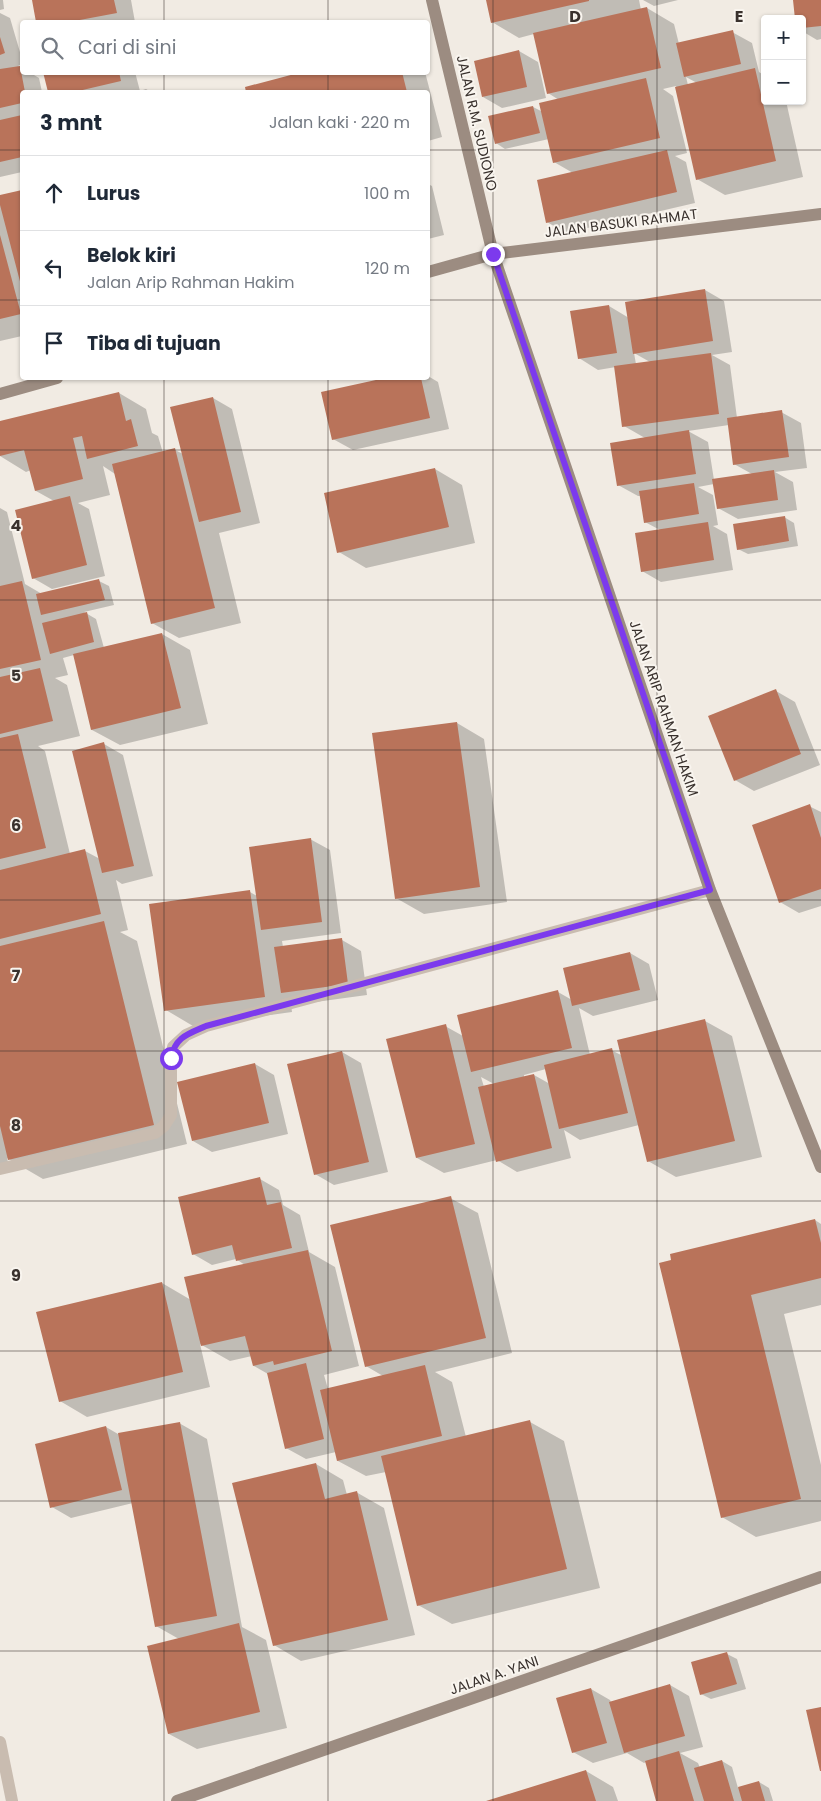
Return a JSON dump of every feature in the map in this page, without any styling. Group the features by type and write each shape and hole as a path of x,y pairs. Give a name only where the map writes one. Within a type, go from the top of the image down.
{"street":[{"name":"JALAN R.M. SUDIONO","path":"432,0 493,254"},
{"name":"JALAN BASUKI RAHMAT","path":"430,271 493,254 821,214"},
{"name":"JALAN ARIP RAHMAN HAKIM","path":"493,254 710,890 821,1167"},
{"path":"0,394 50,380"},
{"path":"0,1168 156,1132 161,1129 171,1116 170,1067 173,1046 186,1035 206,1026 710,890"},
{"name":"JALAN A. YANI","path":"176,1801 821,1576"},
{"path":"0,1742 12,1801"}],"building":[{"path":"32,0 114,0 117,13 80,20 36,20"},
{"path":"486,0 589,0 589,1 491,23"},
{"path":"793,0 821,0 821,26 806,28 806,15 795,15"},
{"path":"647,7 661,68 547,94 533,33"},
{"path":"733,30 741,64 684,77 676,43"},
{"path":"0,37 5,53 0,55"},
{"path":"519,50 527,87 482,97 474,61"},
{"path":"20,66 20,75 22,75 25,90 20,90 20,103 0,108 0,69"},
{"path":"755,68 761,95 761,105 763,105 776,161 696,180 675,87"},
{"path":"44,75 120,75 121,81 83,90 48,90"},
{"path":"291,75 403,75 406,90 246,90 245,87"},
{"path":"646,78 660,138 553,163 539,103"},
{"path":"533,106 540,133 495,144 488,116"},
{"path":"20,115 20,157 0,162 0,120"},
{"path":"667,150 677,192 546,223 537,180"},
{"path":"20,190 20,281 0,205 0,195"},
{"path":"0,235 20,314 0,319"},
{"path":"705,289 713,341 633,354 625,302"},
{"path":"609,305 617,353 578,359 570,311"},
{"path":"711,353 719,414 622,427 614,366"},
{"path":"376,380 421,380 430,418 332,440 321,392"},
{"path":"119,392 126,421 131,419 138,446 87,459 82,436 73,438 83,479 35,491 24,450 0,456 0,421"},
{"path":"213,397 241,512 199,522 170,407"},
{"path":"782,410 789,457 733,465 727,418"},
{"path":"689,430 696,474 617,486 610,443"},
{"path":"175,448 215,608 151,624 112,464"},
{"path":"435,468 449,527 337,553 324,493"},
{"path":"774,470 778,500 717,509 712,479"},
{"path":"694,483 699,514 644,523 639,491"},
{"path":"70,496 87,565 32,579 15,510"},
{"path":"785,516 789,541 737,550 733,524"},
{"path":"708,522 714,560 641,572 635,533"},
{"path":"99,579 105,600 41,615 36,594"},
{"path":"22,581 41,660 0,669 0,586"},
{"path":"87,612 94,642 50,654 42,623"},
{"path":"162,633 181,708 91,730 73,654"},
{"path":"40,668 53,721 0,734 0,677"},
{"path":"776,689 801,754 734,781 708,716"},
{"path":"457,722 480,887 395,899 372,733"},
{"path":"18,734 46,848 0,859 0,738"},
{"path":"104,742 134,866 102,873 72,751"},
{"path":"810,804 821,838 821,889 779,903 752,825"},
{"path":"311,838 322,922 261,930 249,847"},
{"path":"85,849 101,914 0,939 0,870"},
{"path":"250,890 265,997 164,1011 149,904"},
{"path":"104,921 154,1125 8,1160 0,1126 0,946"},
{"path":"342,938 348,984 281,993 274,947"},
{"path":"630,952 640,990 572,1006 563,968"},
{"path":"558,990 572,1048 471,1072 457,1015"},
{"path":"705,1019 735,1141 647,1162 617,1040"},
{"path":"446,1024 475,1144 416,1158 386,1039"},
{"path":"612,1048 628,1113 559,1129 544,1065"},
{"path":"342,1051 369,1162 314,1175 287,1064"},
{"path":"255,1063 269,1123 192,1141 177,1082"},
{"path":"534,1074 552,1148 496,1162 478,1087"},
{"path":"260,1177 267,1205 281,1202 292,1248 236,1261 232,1245 192,1255 178,1197"},
{"path":"451,1196 486,1338 365,1367 330,1225"},
{"path":"815,1219 821,1243 821,1278 751,1295 801,1499 721,1518 659,1263 671,1260 670,1254"},
{"path":"308,1250 332,1351 274,1365 273,1361 253,1366 245,1336 201,1346 184,1277"},
{"path":"162,1282 183,1372 59,1402 36,1312"},
{"path":"306,1363 324,1439 285,1449 267,1373"},
{"path":"425,1365 442,1436 337,1461 320,1390"},
{"path":"530,1420 567,1569 417,1606 381,1456"},
{"path":"180,1422 217,1616 155,1627 118,1433"},
{"path":"106,1426 122,1490 50,1508 35,1444"},
{"path":"316,1463 325,1499 357,1491 388,1620 273,1646 232,1483"},
{"path":"239,1623 260,1712 168,1734 147,1646"},
{"path":"727,1652 737,1684 700,1695 691,1662"},
{"path":"670,1684 685,1736 624,1753 609,1702"},
{"path":"591,1688 607,1743 572,1753 556,1698"},
{"path":"821,1707 821,1771 820,1771 806,1710"},
{"path":"679,1751 694,1801 656,1801 645,1761"},
{"path":"722,1760 734,1801 704,1801 694,1768"},
{"path":"586,1770 596,1801 486,1801"},
{"path":"759,1781 765,1801 742,1801 738,1787"}],"route":[{"path":"171,1058 173,1046 186,1035 206,1026 710,890 493,254"}]}
